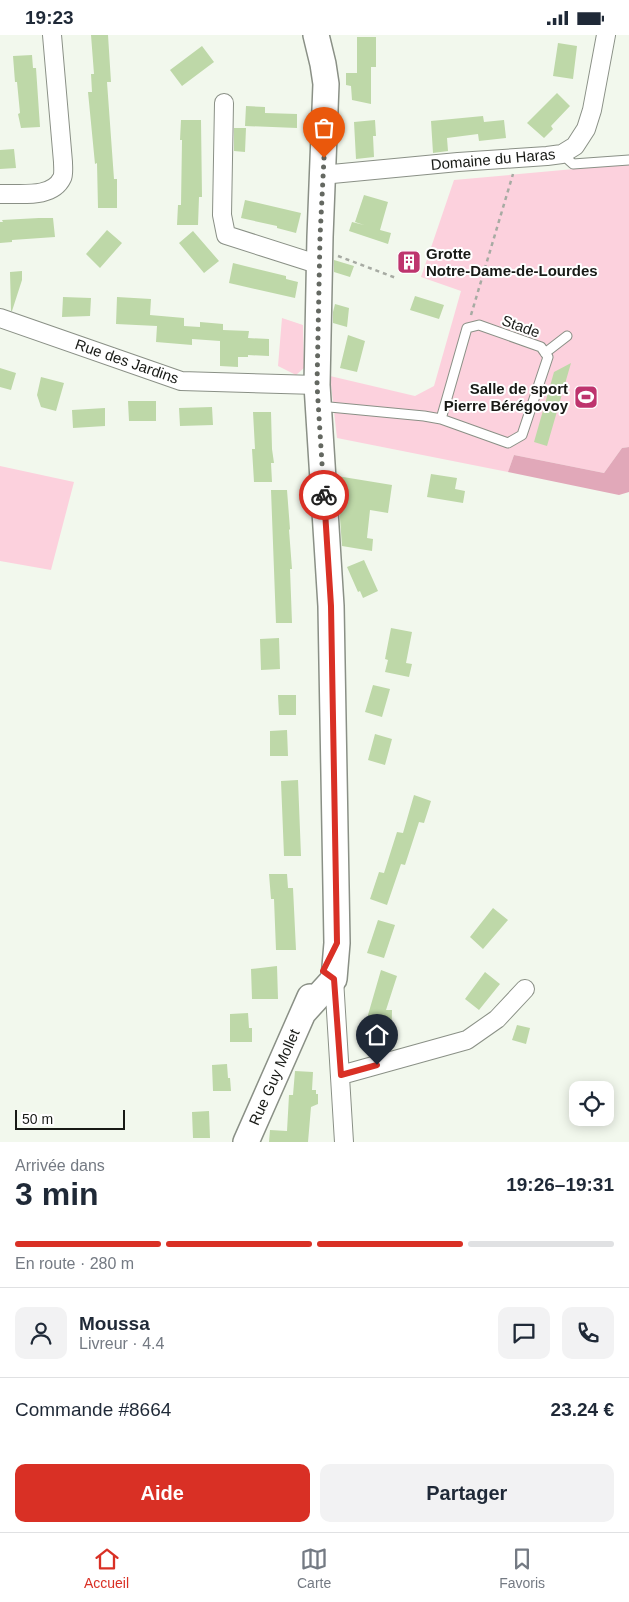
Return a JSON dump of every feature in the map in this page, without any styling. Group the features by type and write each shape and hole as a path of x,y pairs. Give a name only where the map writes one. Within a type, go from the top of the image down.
{"street":[{"path":"0,194 44,193 54,188 62,177 63,162 52,35"},
{"name":"Rue Guy Mollet","path":"246,1142 303,1013 329,975 337,943 331,606 318,396 320,257 326,84 316,35"},
{"name":"Domaine du Haras","path":"323,174 547,156 562,153 576,146 586,129 592,110 606,35"},
{"path":"224,103 222,215 226,235 320,257"},
{"name":"Rue des Jardins","path":"0,318 181,381 318,396"},
{"path":"329,975 341,1075 344,1142"},
{"path":"341,1075 466,1040 496,1019 525,989"}],"lane":[{"path":"562,153 572,164 629,159"},
{"name":"Stade","path":"318,396 441,419 508,443 522,435 548,357 541,347 478,325 467,329"},
{"path":"441,419 467,329"},
{"path":"545,353 567,336"}],"path":[{"path":"467,329 513,172 512,159"},
{"path":"320,257 396,278"}],"shaded area":[{"path":"629,164 629,447 622,448 604,473 514,455 508,472 337,438 330,376 415,396 434,386 461,291 421,277 454,180"},
{"path":"282,318 303,325 304,368 296,375 278,366"},
{"path":"629,447 629,492 619,495 508,472 514,455 604,473 622,448"},
{"path":"0,466 74,482 51,570 0,561"}],"building":[{"path":"91,35 108,35 111,82 107,82 114,179 117,179 117,208 98,208 97,163 95,164 88,92 92,92 91,74 94,74"},
{"path":"357,37 376,37 376,67 371,67 371,104 352,100 351,86 346,85 346,73 357,73"},
{"path":"558,43 577,46 573,79 553,76"},
{"path":"202,46 214,62 182,86 170,70"},
{"path":"32,55 33,68 36,68 40,127 21,128 13,56"},
{"path":"557,93 570,106 551,126 553,129 544,138 527,123"},
{"path":"246,106 265,107 265,113 297,114 297,128 245,126"},
{"path":"483,116 484,122 504,120 506,138 479,141 478,134 447,138 448,151 433,153 431,121"},
{"path":"181,120 201,120 202,197 199,197 198,225 177,225 178,205 181,205"},
{"path":"375,120 376,136 373,136 374,157 356,159 354,122"},
{"path":"234,128 246,128 245,152 234,151"},
{"path":"14,149 16,168 0,169 0,150"},
{"path":"364,195 388,202 380,230 391,233 388,244 349,231 352,222 364,225 355,222"},
{"path":"245,200 301,213 296,233 277,228 277,226 241,218"},
{"path":"53,218 55,237 12,240 12,242 0,243 0,222 3,222 2,220"},
{"path":"107,230 122,243 100,268 86,254"},
{"path":"193,231 219,261 204,273 179,243"},
{"path":"334,260 354,266 350,277 334,272"},
{"path":"233,263 286,276 286,279 298,282 295,298 229,283"},
{"path":"22,271 22,280 11,311 10,272"},
{"path":"415,296 444,305 439,319 410,310"},
{"path":"63,297 91,298 90,316 62,317"},
{"path":"117,297 151,299 150,315 184,318 184,326 200,327 200,322 223,324 223,330 249,331 248,338 269,339 269,356 248,355 248,357 238,357 238,367 220,366 220,341 192,339 192,345 156,342 157,326 116,324"},
{"path":"335,304 349,308 347,327 333,323"},
{"path":"348,335 365,341 357,372 340,368"},
{"path":"571,363 547,446 534,442 554,372"},
{"path":"0,368 16,373 11,390 0,387"},
{"path":"41,377 64,383 56,411 41,407 37,395"},
{"path":"128,401 156,401 156,421 129,421"},
{"path":"212,407 213,425 180,426 179,408"},
{"path":"105,408 105,426 73,428 72,410"},
{"path":"253,412 271,412 274,463 271,463 272,482 254,482 252,449 255,449"},
{"path":"431,474 457,478 455,489 465,491 463,503 427,497"},
{"path":"337,476 392,485 388,513 370,510 367,538 373,539 372,551 342,546"},
{"path":"271,490 287,490 292,569 290,569 292,623 276,623"},
{"path":"364,560 378,591 363,598 360,591 358,592 347,567"},
{"path":"391,628 412,632 406,663 412,664 409,677 385,672 388,660 385,659"},
{"path":"279,638 280,669 261,670 260,639"},
{"path":"373,685 390,689 382,717 365,712"},
{"path":"278,695 296,695 296,715 279,715"},
{"path":"287,730 288,756 270,756 270,731"},
{"path":"375,734 392,739 385,765 368,760"},
{"path":"298,780 301,856 284,856 281,781"},
{"path":"414,795 431,801 424,823 419,822 405,865 401,864 387,905 370,899 379,872 384,873 397,832 403,833"},
{"path":"269,874 287,874 288,888 293,888 296,950 276,950 274,899 271,899"},
{"path":"493,908 508,920 483,949 470,937"},
{"path":"378,920 395,925 384,958 367,953"},
{"path":"277,966 278,999 252,999 251,969"},
{"path":"381,970 397,976 386,1010 392,1010 391,1049 368,1049 368,1015"},
{"path":"485,972 500,984 479,1010 465,999"},
{"path":"248,1013 249,1028 252,1028 252,1042 230,1042 230,1014"},
{"path":"517,1025 530,1028 526,1044 512,1040"},
{"path":"227,1064 231,1091 213,1091 212,1065"},
{"path":"295,1071 313,1072 312,1090 316,1090 316,1094 318,1094 318,1104 311,1107 308,1142 269,1142 270,1130 287,1131 289,1095 293,1095"},
{"path":"209,1111 210,1138 193,1138 192,1112"}],"way so far":[{"path":"324,158 320,237 317,385 324,495"}],"place":[{"name":"Grotte Notre-Dame-de-Lourdes","path":"409,262"},
{"name":"Salle de sport Pierre Bérégovoy","path":"586,397"}],"route":[{"path":"324,495 331,606 337,943 323,971 334,979 341,1075 377,1065"}]}
